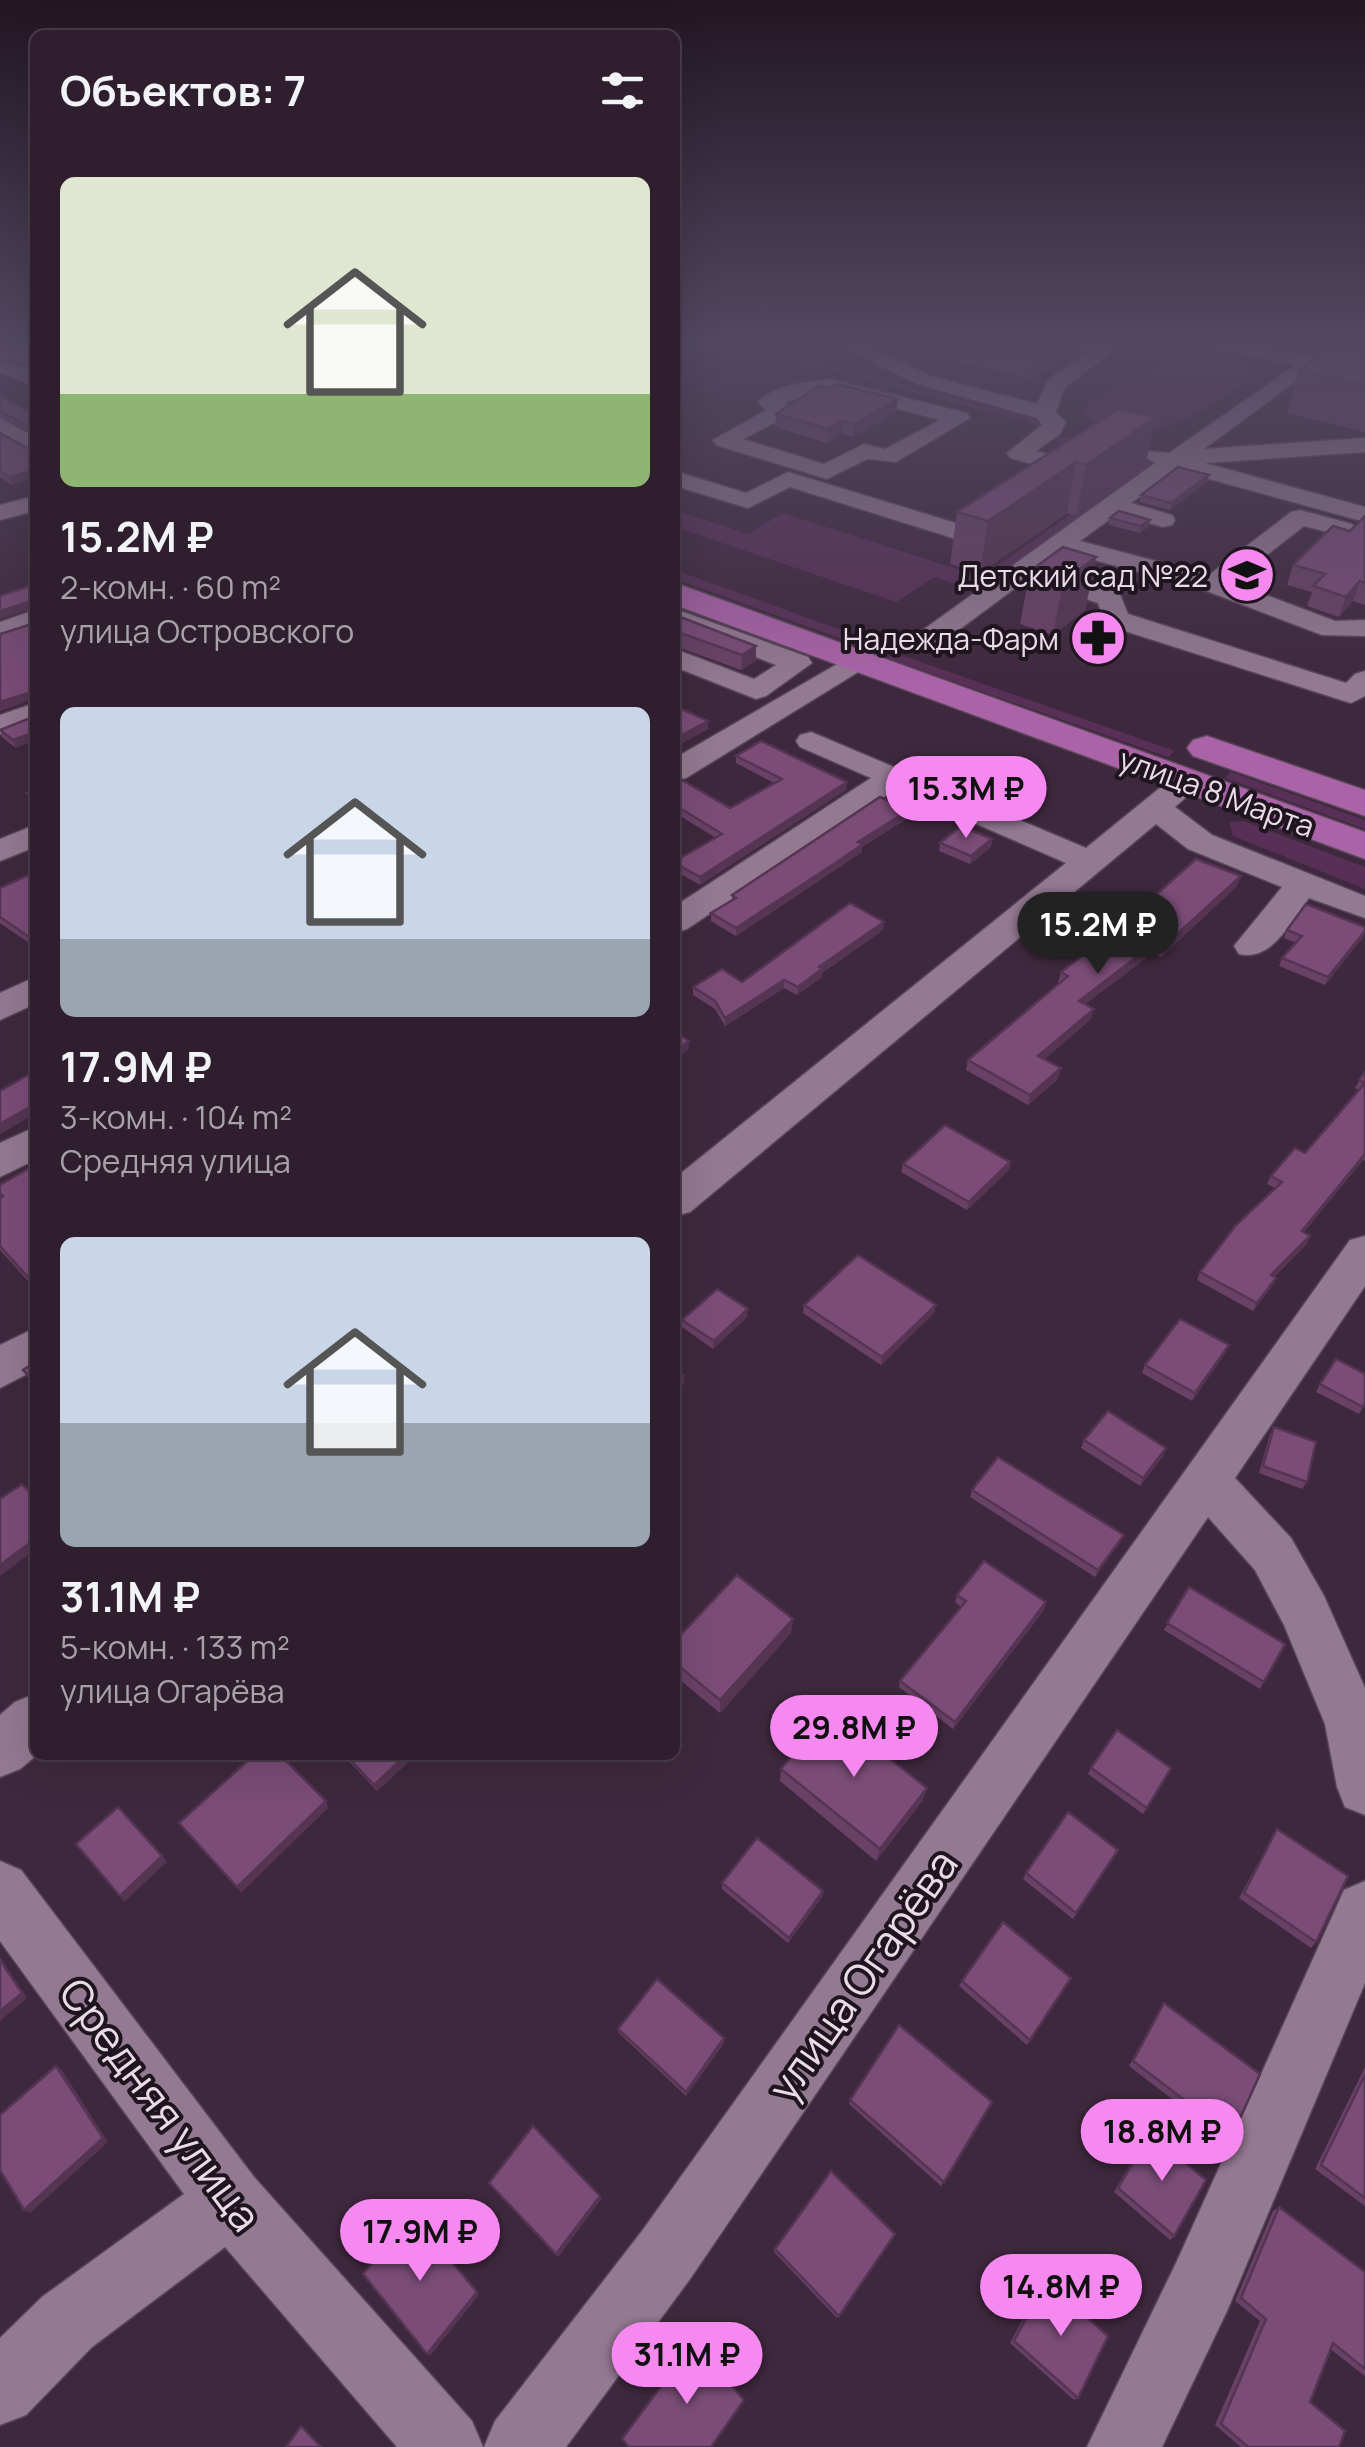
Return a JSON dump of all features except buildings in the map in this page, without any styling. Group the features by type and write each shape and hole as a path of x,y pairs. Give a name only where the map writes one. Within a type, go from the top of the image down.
{"main road":[{"path":"680,562 954,659"},
{"name":"улица 8 Марта","path":"680,595 1365,846"},
{"name":"улица 8 Марта","path":"1168,734 1365,804"},
{"path":"1188,781 1222,754"}],"street":[{"path":"766,457 964,534 1066,466 1033,457"},
{"path":"680,480 748,501 788,479 816,478 852,457"},
{"path":"1159,457 1363,517"},
{"path":"919,646 1180,457"},
{"path":"1174,461 1193,457"},
{"path":"0,514 30,505"},
{"path":"1113,505 1163,520"},
{"path":"1213,584 1300,517 1363,517"},
{"path":"1060,544 1213,584 1332,629 1365,628"},
{"path":"1022,571 1110,598 1116,618 1206,648 1351,694 1365,680"},
{"path":"680,619 798,664 756,690 680,660"},
{"path":"0,632 30,620"},
{"path":"680,768 858,660"},
{"path":"680,681 766,718"},
{"path":"0,726 30,714"},
{"path":"811,742 1091,862"},
{"path":"680,919 894,777"},
{"path":"680,1197 1188,781"},
{"path":"1156,808 1200,842 1365,908"},
{"path":"0,851 30,837"},
{"path":"1252,946 1303,884"},
{"path":"0,1008 30,992"},
{"path":"0,1162 30,1145"},
{"name":"улица Огарёва","path":"521,2447 666,2255 1365,1252"},
{"path":"0,1369 30,1349"},
{"path":"1207,1482 1273,1554 1297,1598 1354,1724 1365,1787"},
{"path":"0,1750 30,1726"},
{"name":"Средняя улица","path":"0,1891 230,2201 446,2447"},
{"path":"1124,2447 1202,2286 1365,1911"},
{"path":"0,2389 67,2322 230,2201"}],"shaded area":[{"path":"1112,457 1139,457 1161,463 990,589 977,585 970,589 935,577 896,602 680,529 680,512 748,534 783,513 982,577 1140,465"},
{"path":"680,572 883,645 875,651 680,581"},
{"path":"895,653 1175,751 1168,757 887,658"},
{"path":"1231,772 1365,820 1365,829 1225,778"},
{"path":"1244,821 1365,867 1365,889 1233,836 1229,822"}],"place":[{"name":"Детский сад №22","path":"1247,575"},
{"name":"Надежда-Фарм","path":"1098,638"}]}
